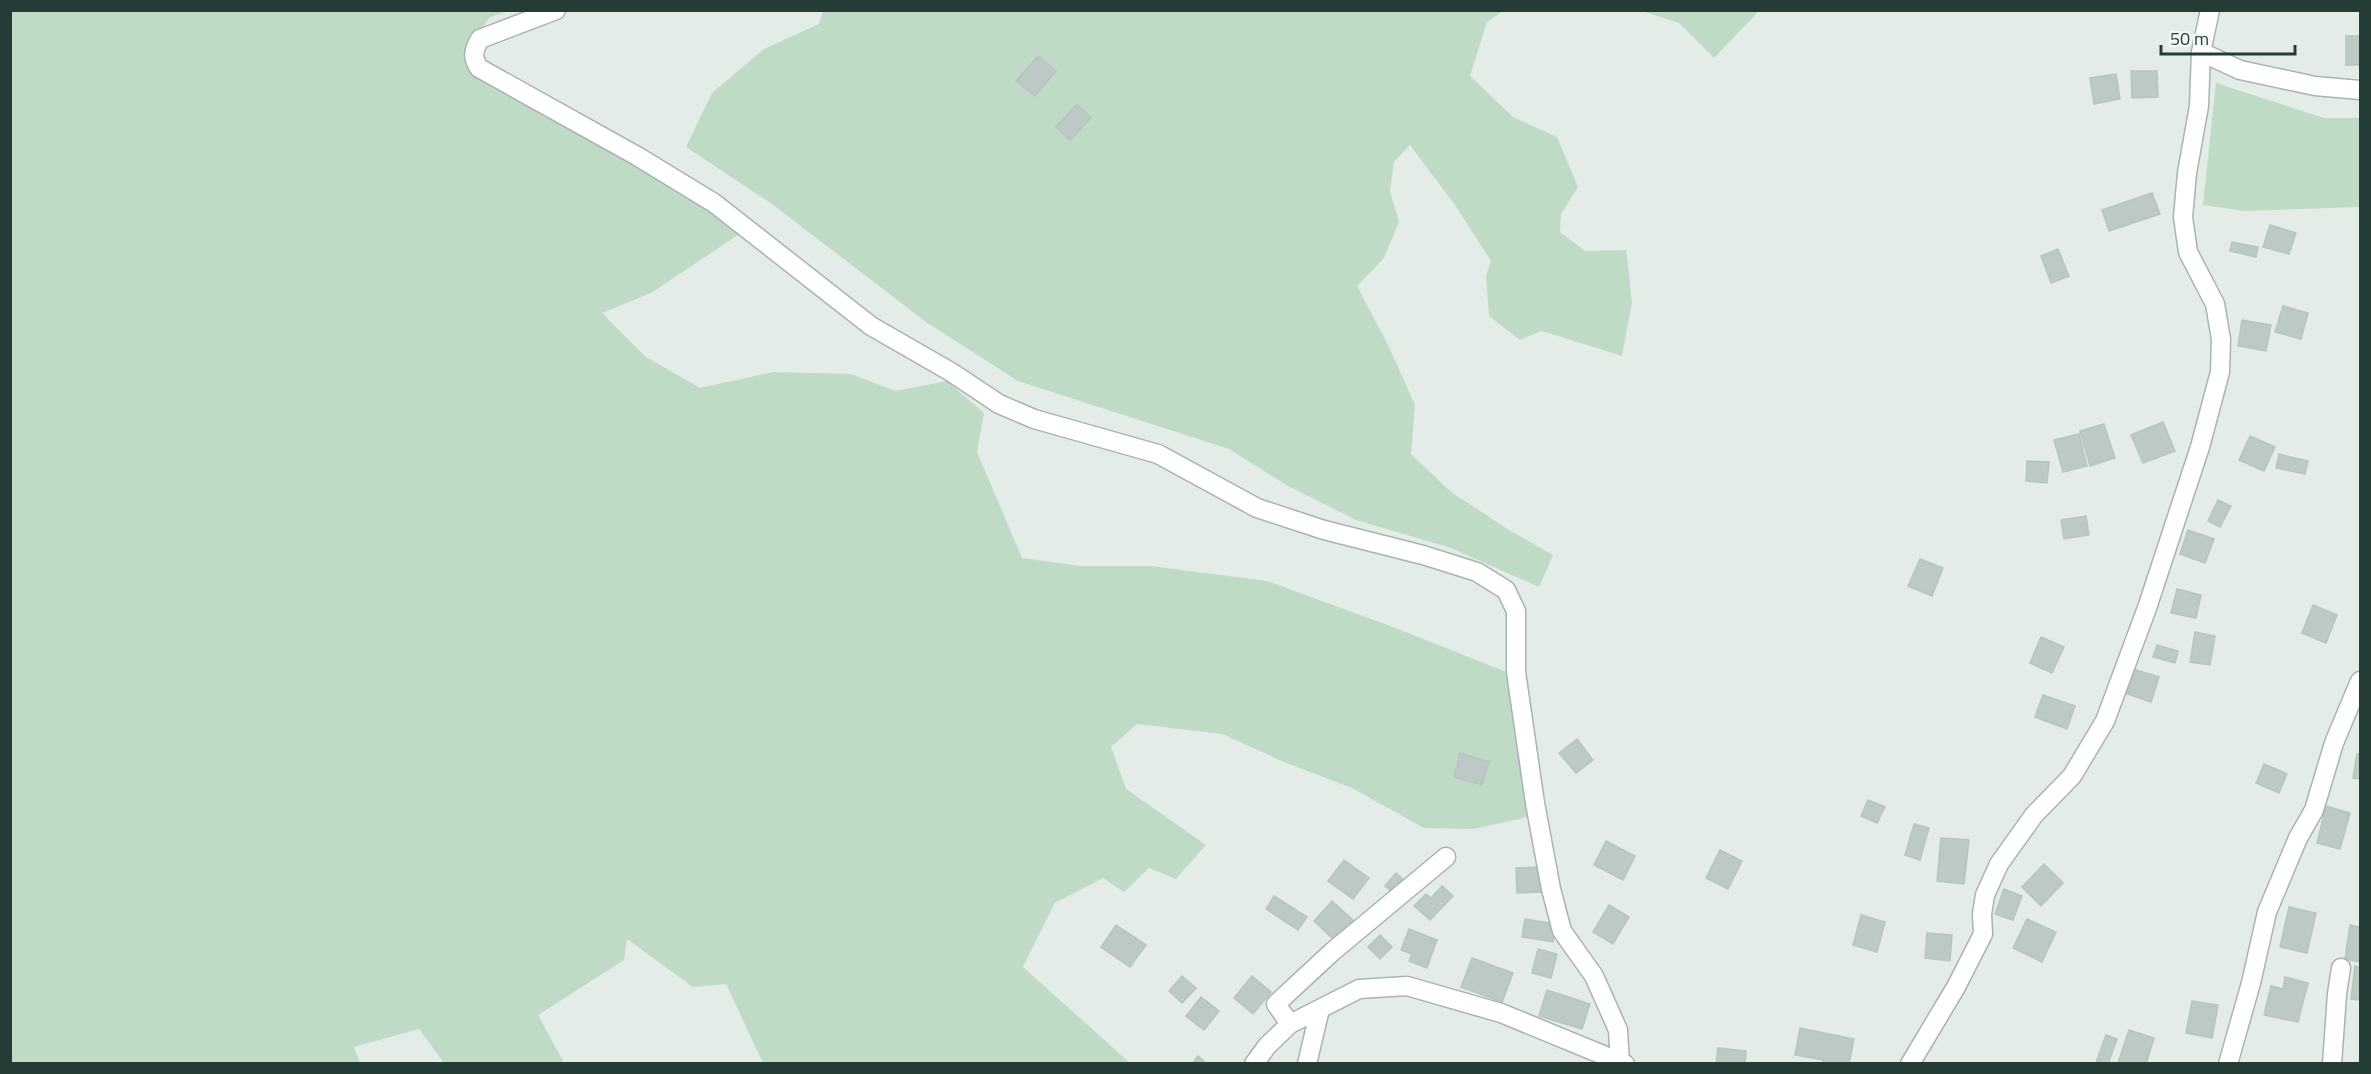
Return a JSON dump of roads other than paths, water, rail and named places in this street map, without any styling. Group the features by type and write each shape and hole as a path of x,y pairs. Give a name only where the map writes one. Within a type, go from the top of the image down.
{"street":[{"path":"556,10 480,39 474,49 473,59 479,68 637,156 714,203 871,326 951,372 999,404 1034,419 1158,454 1257,508 1324,530 1423,555 1477,572 1506,590 1515,611 1516,672 1535,803 1551,889 1562,931 1594,976 1620,1035 1621,1063 1501,1013 1407,987 1359,989 1290,1024 1267,1046 1254,1064"},
{"path":"1910,1064 1956,987 1983,934 1982,914 1985,895 1999,864 2034,815 2072,776 2105,721 2147,608 2200,447 2220,372 2221,339 2215,304 2188,252 2183,217 2187,173 2199,106 2201,52 2210,10"},
{"path":"2201,52 2240,70 2315,86 2361,90"},
{"path":"2228,1064 2251,983 2267,912 2298,838 2314,810 2334,743 2361,681"},
{"path":"1290,1024 1276,1004 1332,952 1446,858"},
{"path":"2332,1064 2337,994 2342,968"},
{"path":"1307,1064 1320,1009"}]}
